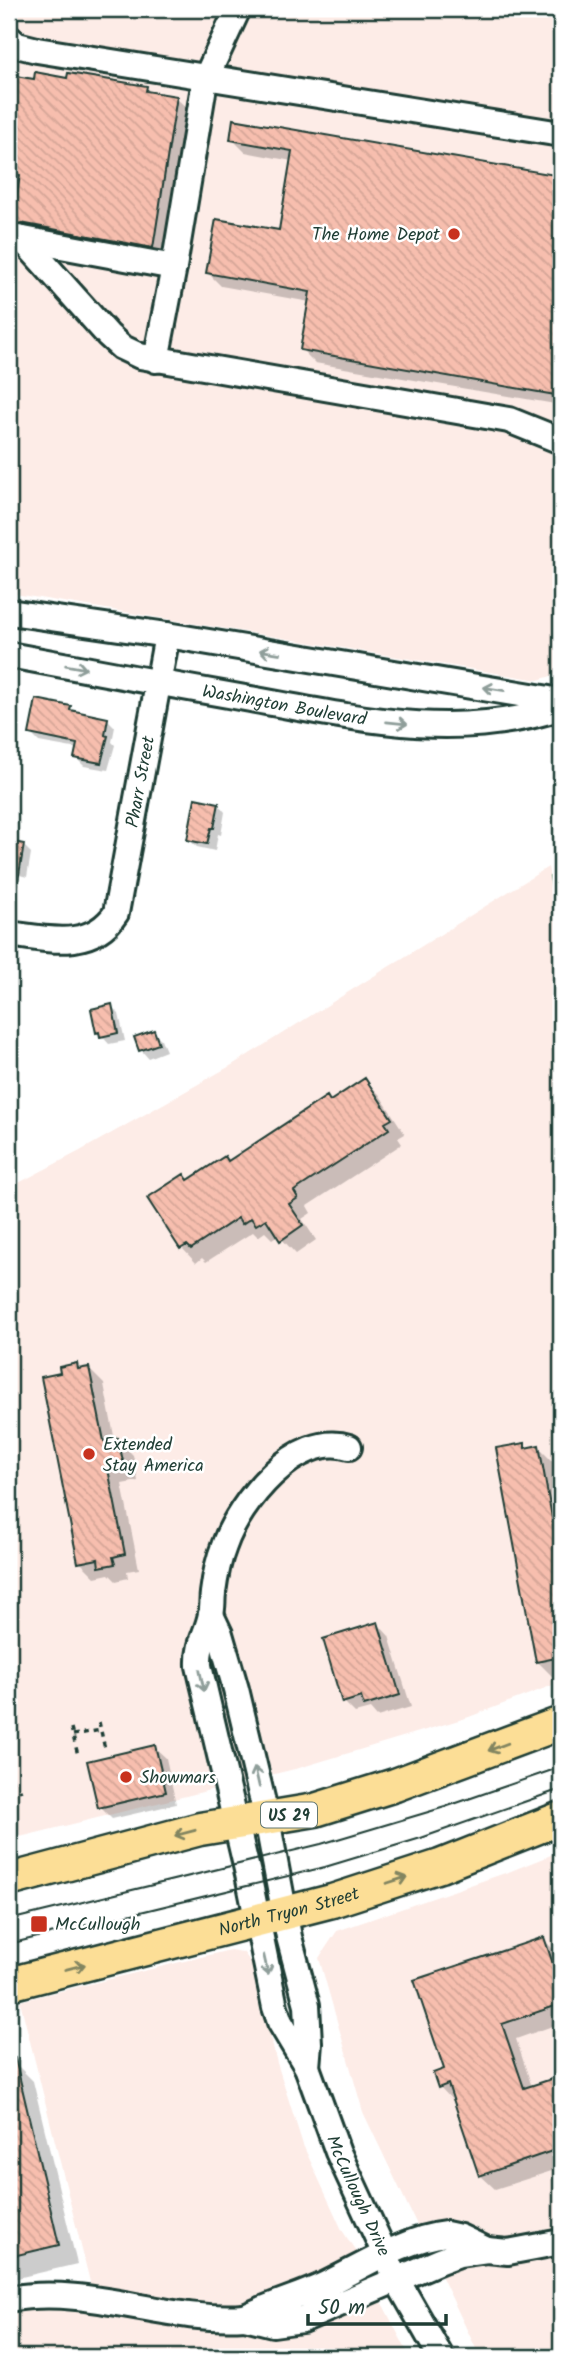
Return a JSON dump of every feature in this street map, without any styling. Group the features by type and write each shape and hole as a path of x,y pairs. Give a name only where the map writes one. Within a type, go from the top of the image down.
{"main road":[{"name":"US 29","path":"9,1880 200,1829 315,1810 356,1798 561,1723"},
{"name":"North Tryon Street","path":"9,1984 332,1902 440,1866 561,1818"}],"street":[{"path":"156,360 206,76 237,9"},
{"path":"9,38 17,44 37,50 561,134"},
{"path":"15,238 174,267"},
{"path":"15,238 115,341 130,352 156,360 509,420 561,440"},
{"path":"9,612 167,635 561,701"},
{"name":"Pharr Street","path":"9,934 53,940 77,940 106,926 116,913 167,635"},
{"name":"Washington Boulevard","path":"9,655 403,724 468,725 500,722 539,715 561,707"},
{"name":"McCullough Drive","path":"349,1447 333,1445 289,1459 252,1498 225,1543 216,1569 211,1615 201,1639 199,1666 248,1874 271,1917 307,2005 307,2067 338,2152 397,2280 441,2357"},
{"name":"McCullough Drive","path":"211,1615 229,1663 267,1819 276,1868 271,1917"},
{"path":"245,2317 324,2285 413,2243 446,2234 460,2237 487,2250"},
{"path":"9,2299 51,2295 83,2296 203,2318 245,2317 273,2324 302,2320 449,2257 487,2250 508,2252 561,2242"}],"path":[{"path":"99,1722 105,1749"},
{"path":"71,1728 78,1755"},
{"path":"73,1735 101,1730"},
{"path":"9,1793 22,1790"}],"shaded area":[{"path":"9,9 561,9 561,673 538,680 9,593"},
{"path":"548,867 561,935 561,1682 469,1717 299,1768 20,1837 9,1766 9,1188 232,1065"},
{"path":"561,1851 561,2357 480,2357 363,2112 319,1958 337,1931"},
{"path":"230,1950 243,1952 253,1965 277,2063 303,2145 342,2230 359,2256 307,2286 249,2303 219,2307 91,2286 20,2001"},
{"path":"369,2278 410,2357 9,2357 9,2299 197,2314 285,2307"}],"green space":[{"path":"561,874 561,935 550,877"}],"building":[{"path":"35,72 67,78 68,73 147,86 146,91 177,96 153,248 21,223 12,225 20,175 9,173 9,75 34,79"},
{"name":"The Home Depot","path":"233,119 561,176 561,396 300,350 310,292 206,273 216,219 279,230 292,151 230,140"},
{"path":"36,699 71,706 70,710 108,718 105,735 108,736 101,763 74,758 77,744 29,734"},
{"path":"195,798 219,803 214,828 211,828 207,844 187,840"},
{"path":"9,841 24,844 17,887 9,886"},
{"path":"112,1004 118,1033 100,1037 99,1032 96,1033 91,1009"},
{"path":"154,1030 159,1044 139,1051 134,1037"},
{"path":"365,1078 392,1119 385,1123 389,1129 294,1191 298,1198 289,1204 303,1225 280,1241 266,1219 256,1225 251,1218 242,1224 238,1218 191,1249 187,1245 180,1249 147,1198 184,1174 188,1180 225,1156 228,1161 327,1096 330,1101"},
{"name":"Extended Stay America","path":"77,1363 78,1369 89,1367 104,1441 118,1438 124,1466 108,1469 125,1554 113,1557 115,1564 99,1567 98,1559 78,1563 41,1377 60,1373 59,1367"},
{"path":"525,1443 525,1448 539,1445 556,1540 561,1539 561,1555 558,1556 560,1564 555,1565 561,1599 561,1657 536,1662 496,1448"},
{"path":"378,1622 400,1695 364,1706 361,1697 342,1703 323,1639"},
{"name":"Showmars","path":"155,1745 166,1792 98,1808 87,1761"},
{"path":"544,1937 561,1988 561,2004 502,2024 524,2088 561,2076 561,2148 479,2176 448,2084 438,2088 433,2073 444,2069 414,1980"},
{"path":"15,2058 59,2245 9,2257 9,2059"}],"tram line":[{"path":"9,1920 321,1844 445,1807 561,1767"},
{"path":"9,1944 325,1867 421,1838 561,1789"}],"place":[{"name":"The Home Depot","path":"454,234"},
{"name":"Extended Stay America","path":"89,1454"},
{"name":"Showmars","path":"126,1777"},
{"name":"McCullough","path":"39,1924"}]}
